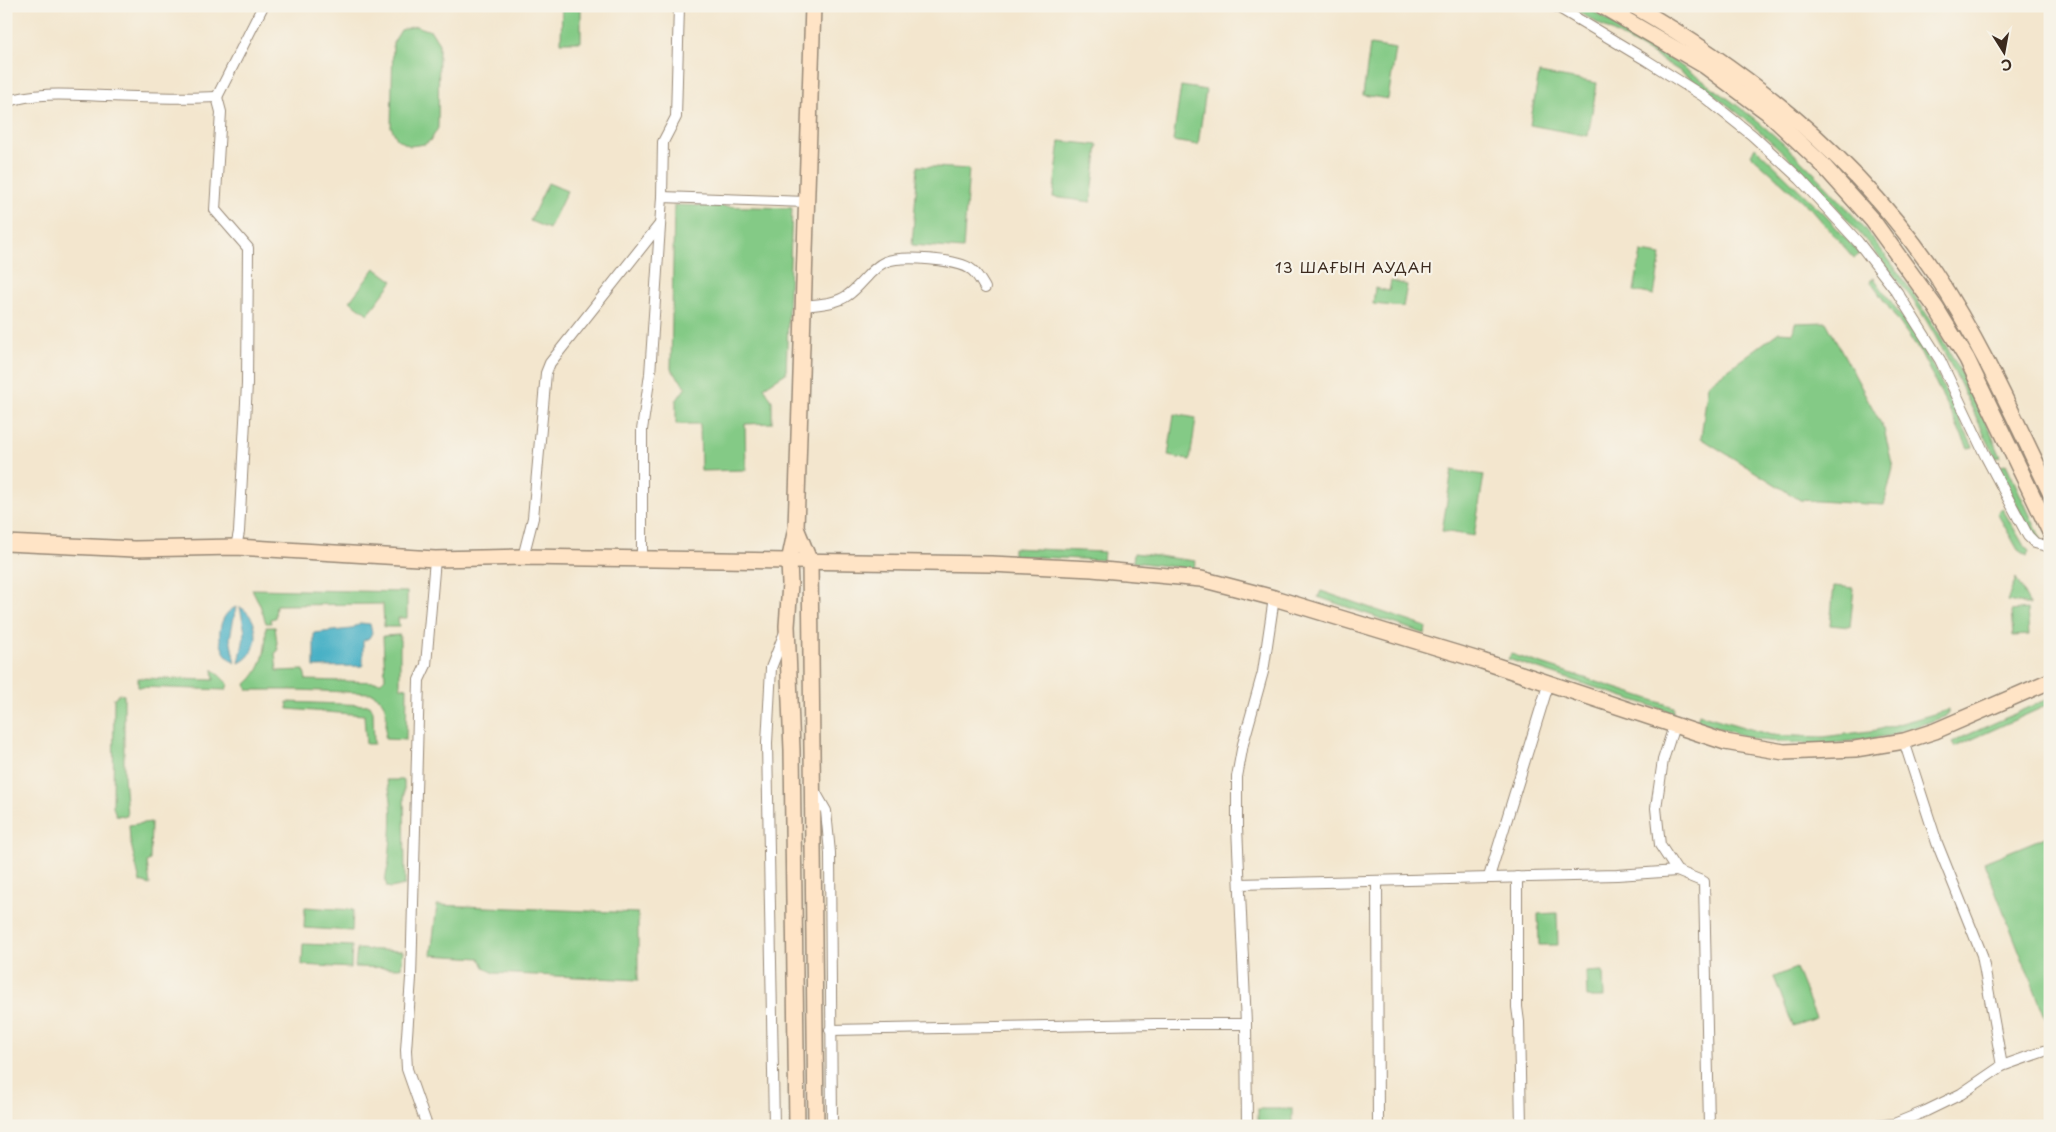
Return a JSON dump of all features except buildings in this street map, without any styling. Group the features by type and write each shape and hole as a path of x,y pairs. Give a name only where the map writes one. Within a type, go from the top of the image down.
{"main road":[{"path":"797,1126 792,750 787,626 790,584 788,562 796,528 813,6"},
{"path":"1602,6 1705,66 1767,112 1821,163 1873,221 1936,308 1967,359 2050,532"},
{"path":"1634,6 1686,36 1781,106 1833,152 1887,210 1933,271 1966,322 2050,492"},
{"path":"796,528 810,562 816,1126"},
{"path":"6,543 134,549 236,547 435,559 523,557 642,558 992,564 1092,569 1200,579 1274,598 1549,682 1674,726 1726,742 1784,752 1855,749 1904,741 1935,731 2050,681"}],"street":[{"path":"236,547 239,532 246,387 248,248 215,210 221,112 217,97 263,6"},
{"path":"642,558 642,430 650,374 662,197 663,142 676,117 679,6"},
{"path":"1556,6 1703,96 1752,135 1800,178 1858,242 1897,292 1940,360 1986,457 2028,536 2035,543 2050,547"},
{"path":"6,102 35,96 62,94 170,98 217,97"},
{"path":"662,197 808,202"},
{"path":"523,557 533,518 546,373 550,363 660,224"},
{"path":"804,306 841,299 885,262 896,260 951,262 971,269 980,279 984,288"},
{"path":"427,1126 408,1069 406,1050 412,941 419,680 426,665 435,559"},
{"path":"1247,1126 1246,1024 1237,827 1237,777 1243,744 1263,672 1274,598"},
{"path":"774,1126 767,743 771,668 787,626"},
{"path":"1489,877 1549,682"},
{"path":"1674,726 1663,760 1656,808 1660,845 1677,871"},
{"path":"1904,741 1937,843 1982,954 2002,1066"},
{"path":"811,786 826,811 830,852 832,1126"},
{"path":"1240,884 1489,877 1617,876 1677,871 1704,882 1709,1126"},
{"path":"1518,878 1517,1007 1521,1126"},
{"path":"1377,881 1378,1126"},
{"path":"830,1030 1246,1024"},
{"path":"1875,1126 1894,1124 1935,1107 1961,1094 2002,1066 2050,1049"}],"green space":[{"path":"562,6 581,6 581,42 561,42"},
{"path":"1579,6 1584,6 1649,45 1731,101 1791,151 1829,188 1864,228 1897,271 1927,315 1955,361 1980,409 2001,457 1996,458 1954,371 1921,312 1891,272 1835,205 1788,157 1709,91 1668,64 1577,11"},
{"path":"416,26 431,31 439,44 438,128 431,140 425,144 410,146 397,139 391,127 393,43 401,30"},
{"path":"1370,45 1396,49 1388,99 1363,95"},
{"path":"1539,73 1597,83 1588,136 1530,125"},
{"path":"1181,86 1206,90 1198,145 1173,141"},
{"path":"1060,141 1098,145 1091,202 1053,197"},
{"path":"1755,147 1826,216 1860,254 1854,258 1811,209 1751,155"},
{"path":"918,166 969,169 963,249 912,245"},
{"path":"548,183 567,191 549,229 530,221"},
{"path":"674,205 792,208 786,373 764,387 772,401 772,423 745,424 746,470 701,471 700,424 676,424 676,401 686,387 671,369"},
{"path":"1641,252 1661,255 1654,295 1634,291"},
{"path":"375,268 393,281 368,314 350,301"},
{"path":"1874,278 1923,346 1973,447 1968,448 1921,353 1870,281"},
{"path":"1391,281 1407,285 1403,307 1373,304 1375,288 1389,291"},
{"path":"1826,322 1884,429 1893,468 1884,505 1800,500 1701,438 1708,384 1779,332 1793,333 1795,323"},
{"path":"1174,414 1196,418 1190,460 1168,456"},
{"path":"2006,464 2042,541 2034,539 2001,474 1999,467"},
{"path":"1452,470 1484,475 1474,536 1442,531"},
{"path":"2002,508 2024,546 2029,551 2027,556 2018,550 1997,513"},
{"path":"1013,548 1104,552 1103,560 1013,556"},
{"path":"1134,553 1195,561 1194,569 1133,562"},
{"path":"2016,578 2030,605 2007,601"},
{"path":"1834,586 1854,588 1850,627 1830,625"},
{"path":"252,589 407,592 407,618 398,618 399,627 384,627 383,604 276,605 275,618 270,619 271,623 266,623"},
{"path":"1321,591 1426,627 1425,634 1318,597"},
{"path":"2027,609 2029,635 2013,636 2011,611"},
{"path":"266,627 275,627 278,651 275,653 277,671 304,670 306,680 381,682 385,678 383,636 400,635 400,687 407,688 406,740 385,739 386,712 382,701 371,693 248,690 246,684 257,672 263,658"},
{"path":"1511,654 1674,707 1673,713 1508,659"},
{"path":"213,669 228,684 226,690 138,687 138,678 214,680"},
{"path":"119,694 124,695 124,775 127,816 116,815 113,807 114,698"},
{"path":"2050,698 2050,704 1955,747 1952,742"},
{"path":"287,702 370,705 373,711 374,744 366,744 364,715 288,709"},
{"path":"1948,710 1948,715 1944,717 1889,736 1822,745 1756,740 1697,721 1699,714 1771,735 1823,737 1877,730"},
{"path":"386,780 404,780 405,885 391,888 387,887 386,880 392,818 391,797"},
{"path":"151,822 150,860 147,862 150,885 140,882 130,840 129,825"},
{"path":"2050,835 2050,1029 1984,862"},
{"path":"437,905 638,913 638,980 494,973 484,967 480,958 431,955"},
{"path":"305,907 353,910 352,931 304,928"},
{"path":"1557,913 1558,945 1539,945 1538,914"},
{"path":"303,944 352,946 351,968 302,965"},
{"path":"357,949 403,951 401,968 355,967"},
{"path":"1796,968 1816,1018 1793,1026 1774,977"},
{"path":"1603,971 1604,997 1587,997 1586,972"},
{"path":"1258,1109 1292,1109 1292,1126 1258,1126"}],"water":[{"path":"236,607 230,638 235,663 228,658 224,651 220,634 224,618"},
{"path":"240,607 252,619 256,635 252,652 239,663 245,632"},
{"path":"360,623 370,624 372,633 369,638 363,641 363,666 314,667 314,633 351,629"}],"district":[{"name":"13 ШАҒЫН АУДАН","path":"1354,268"}]}
